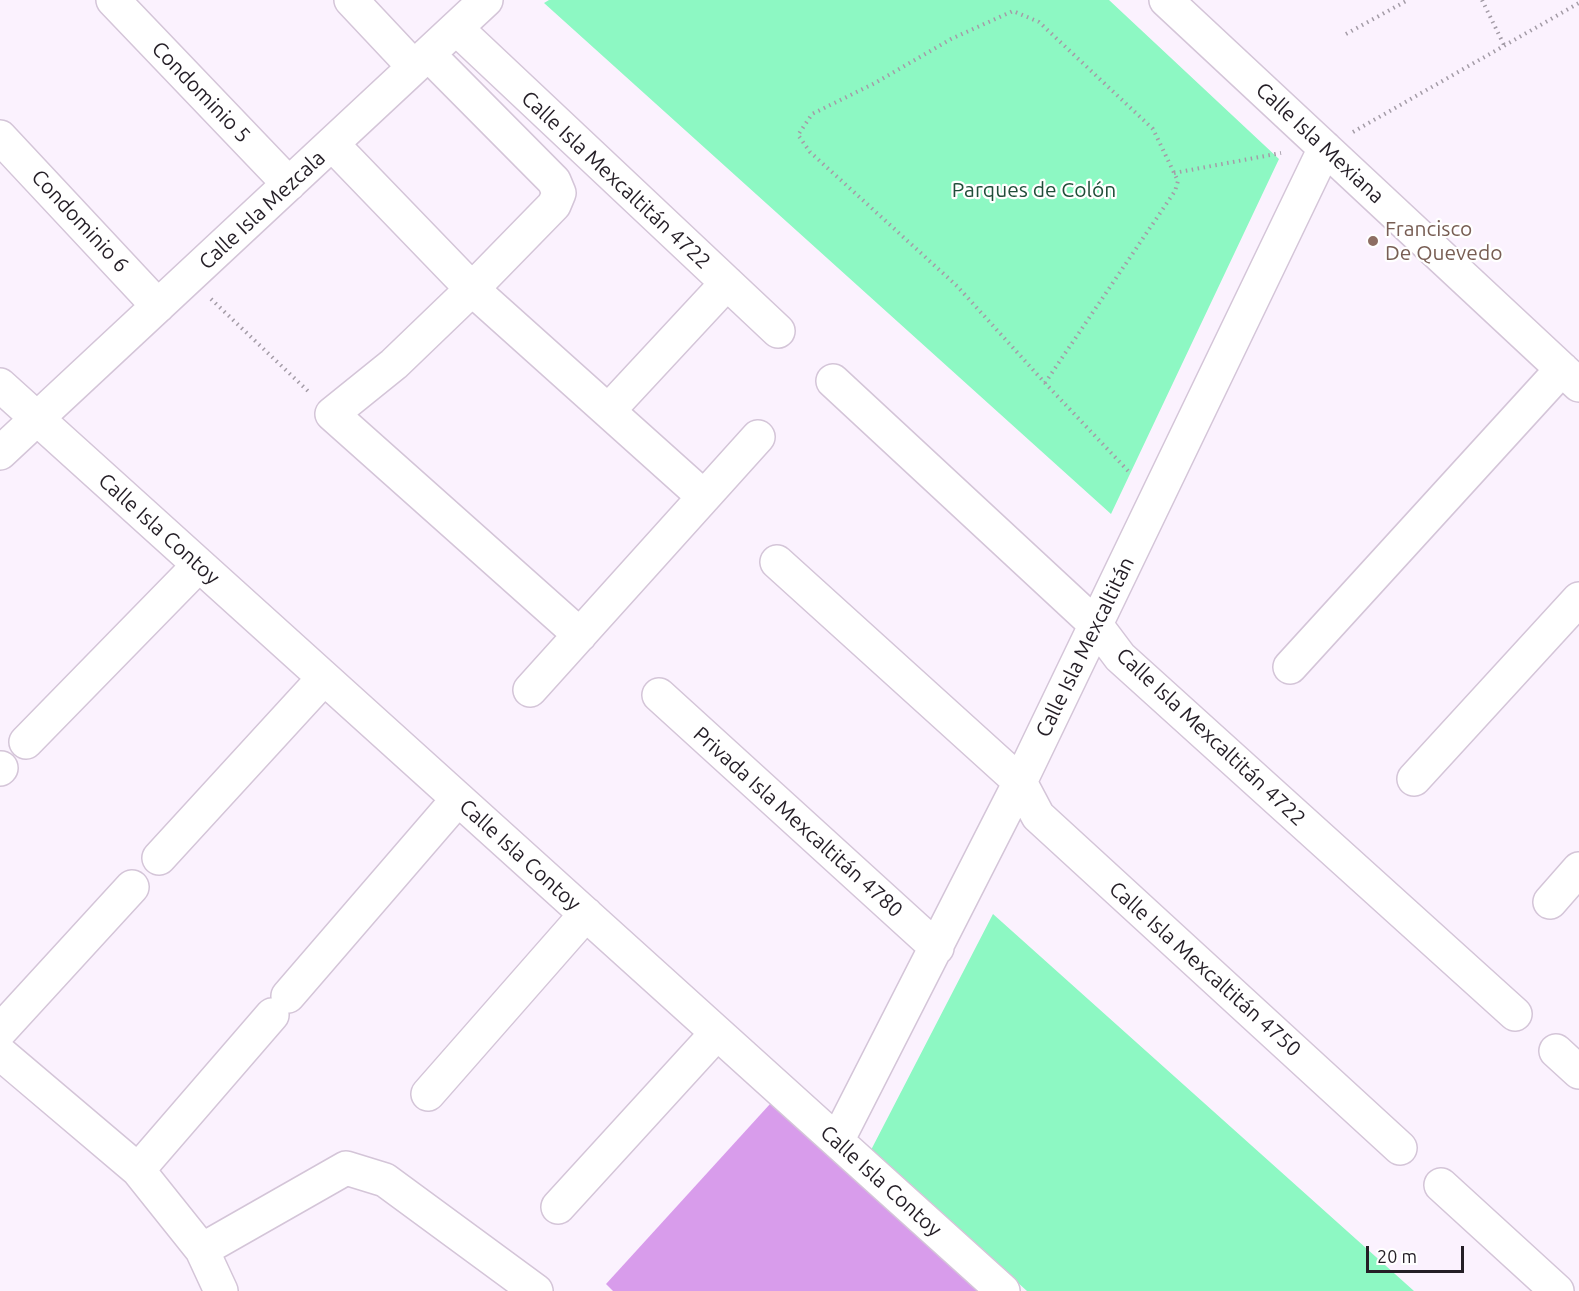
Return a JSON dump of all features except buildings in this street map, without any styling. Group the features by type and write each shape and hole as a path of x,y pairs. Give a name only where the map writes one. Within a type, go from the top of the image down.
{"street":[{"name":"Condominio 5","path":"113,0 289,184"},
{"path":"351,0 554,180 559,193 554,205 472,289 394,364 332,414 580,635"},
{"name":"Calle Isla Mezcala","path":"0,453 486,0"},
{"name":"Calle Isla Mexiana","path":"1166,0 1570,377"},
{"name":"Calle Isla Mexcaltitán 4722","path":"456,28 778,331"},
{"name":"Condominio 6","path":"0,137 158,306"},
{"path":"332,144 472,289 704,497"},
{"name":"Calle Isla Mexcaltitán","path":"837,1142 938,948 1020,782 1325,148"},
{"path":"608,411 727,283"},
{"path":"1290,667 1570,377"},
{"name":"Calle Isla Mexcaltitán 4722","path":"833,381 1096,625 1120,657 1515,1014"},
{"name":"Calle Isla Contoy","path":"0,385 1003,1291"},
{"path":"530,690 758,437"},
{"name":"Calle Isla Mexcaltitán 4750","path":"777,562 1020,782 1038,816 1400,1148"},
{"path":"26,742 199,565"},
{"path":"1414,779 1579,599"},
{"path":"159,858 324,678"},
{"name":"Privada Isla Mexcaltitán 4780","path":"659,695 938,948"},
{"path":"138,1170 458,799"},
{"path":"1550,902 1579,869"},
{"path":"0,1031 132,887"},
{"path":"429,1094 585,915"},
{"path":"558,1207 717,1033"},
{"path":"0,1053 138,1170 202,1250 221,1291"},
{"path":"202,1250 346,1168 385,1180 536,1291"},
{"path":"1442,1185 1557,1291"}],"path":[{"path":"1347,34 1408,0"},
{"path":"1482,0 1504,45"},
{"path":"1174,173 1254,156 1325,148 1579,3"},
{"path":"1045,383 1175,191 1178,181 1153,129 1039,22 1013,11 951,39 875,84 812,114 798,135 810,152 957,286 1045,383 1156,501"},
{"path":"193,274 216,305 332,414"}],"green space":[{"name":"Parques de Colón","path":"549,0 1109,0 1279,159 1111,514 544,3"},
{"path":"993,914 1414,1291 1027,1291 871,1150"}],"place":[{"name":"Francisco De Quevedo","path":"1373,241"}]}
